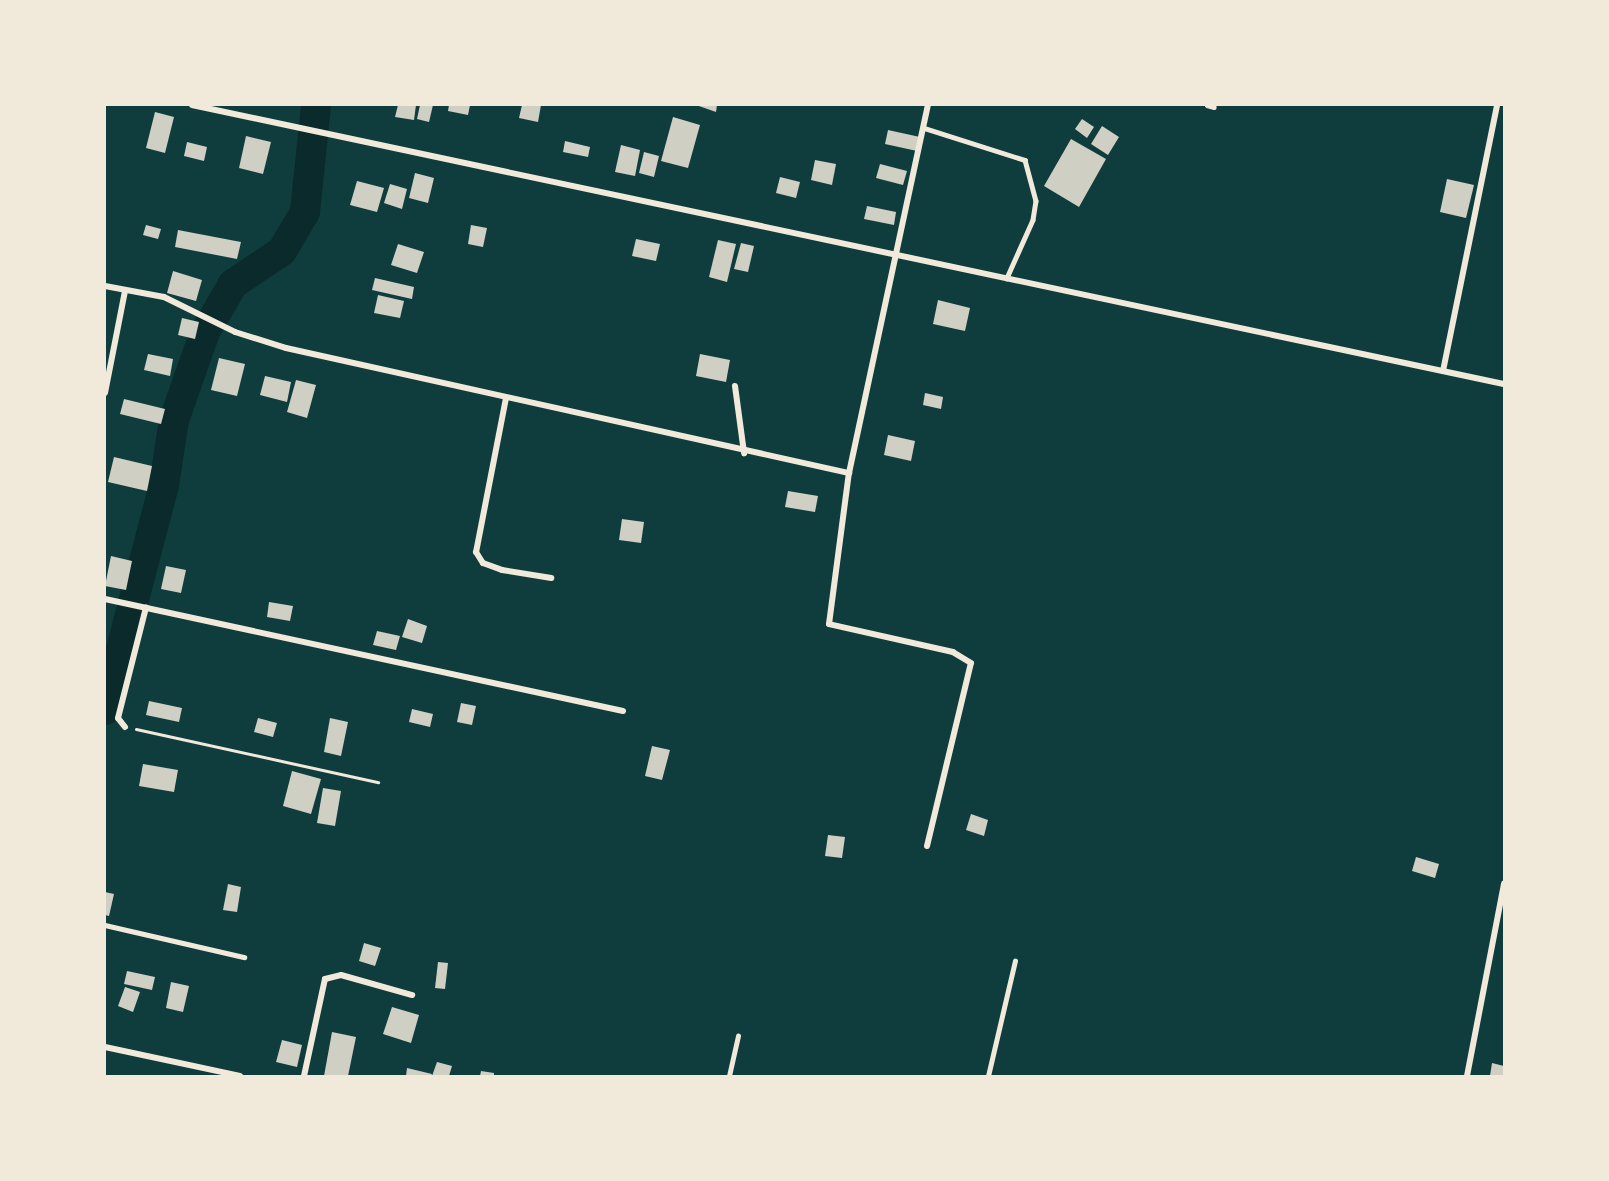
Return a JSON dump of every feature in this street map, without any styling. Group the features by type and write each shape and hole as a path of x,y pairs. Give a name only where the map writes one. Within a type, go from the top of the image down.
{"street":[{"path":"192,105 342,139 898,253 1504,384"},
{"path":"927,846 970,663 953,652 829,624 849,473 928,105"},
{"path":"1443,372 1497,105"},
{"path":"105,286 164,297 224,326 286,348 744,453 849,473"},
{"path":"105,393 125,291"},
{"path":"735,386 744,453"},
{"path":"506,398 476,552 483,563 501,570 551,578"},
{"path":"105,599 623,711"},
{"path":"125,727 118,718 144,607"},
{"path":"1467,1076 1504,884"},
{"path":"1496,922 1504,924"},
{"path":"304,1076 325,979 341,975 412,995"},
{"path":"105,1047 240,1076"}],"lane":[{"path":"1208,105 1214,107"},
{"path":"924,128 1025,160 1036,201 1033,220 1007,278"},
{"path":"105,925 244,957"},
{"path":"988,1076 1015,961"},
{"path":"729,1076 738,1036"}],"path":[{"path":"125,727 378,782"}],"building":[{"path":"398,105 416,105 414,120 395,117"},
{"path":"420,105 433,105 429,122 417,119"},
{"path":"449,105 470,105 468,115 448,111"},
{"path":"522,105 541,105 538,122 519,118"},
{"path":"696,105 717,105 716,112"},
{"path":"155,112 174,117 165,153 146,148"},
{"path":"673,117 700,125 688,168 661,161"},
{"path":"1082,119 1094,127 1087,138 1075,129"},
{"path":"1102,126 1119,137 1108,155 1091,144"},
{"path":"888,130 920,137 917,151 885,144"},
{"path":"246,136 271,142 263,174 239,168"},
{"path":"1071,139 1106,159 1079,207 1044,186"},
{"path":"565,141 590,147 588,157 563,152"},
{"path":"187,142 207,147 204,161 184,156"},
{"path":"621,145 640,150 635,176 615,172"},
{"path":"644,152 659,156 654,177 639,173"},
{"path":"815,160 836,164 832,185 811,180"},
{"path":"880,164 907,171 903,185 876,178"},
{"path":"415,173 434,178 428,203 409,198"},
{"path":"780,177 800,182 796,198 776,193"},
{"path":"1447,179 1474,185 1466,218 1440,212"},
{"path":"357,181 384,188 377,212 350,205"},
{"path":"390,184 407,189 402,209 384,203"},
{"path":"867,206 896,212 894,225 864,219"},
{"path":"146,225 161,229 158,239 143,235"},
{"path":"471,225 487,228 483,247 468,244"},
{"path":"178,230 241,242 237,259 175,247"},
{"path":"636,239 660,244 656,261 632,256"},
{"path":"718,240 736,244 727,282 709,277"},
{"path":"741,243 754,246 748,272 734,269"},
{"path":"398,244 424,252 417,273 391,265"},
{"path":"173,271 202,280 196,301 167,293"},
{"path":"375,278 414,287 412,299 372,290"},
{"path":"378,295 404,301 400,318 374,313"},
{"path":"938,300 970,308 965,331 933,324"},
{"path":"182,318 199,322 195,339 178,335"},
{"path":"148,354 173,359 170,376 144,370"},
{"path":"700,354 730,360 726,382 696,376"},
{"path":"219,358 245,364 237,396 211,390"},
{"path":"265,376 291,382 287,402 260,395"},
{"path":"296,380 316,385 307,418 287,412"},
{"path":"925,393 943,397 941,409 923,405"},
{"path":"124,399 165,409 161,424 120,414"},
{"path":"888,435 915,441 911,461 884,455"},
{"path":"114,457 152,466 147,491 108,482"},
{"path":"788,491 818,496 815,512 785,507"},
{"path":"622,519 644,522 641,543 619,540"},
{"path":"111,556 132,561 126,590 105,586"},
{"path":"166,566 186,570 181,593 161,589"},
{"path":"269,602 293,606 290,621 267,617"},
{"path":"408,619 427,626 422,643 402,637"},
{"path":"377,631 400,636 396,650 373,645"},
{"path":"149,701 182,708 179,722 146,715"},
{"path":"461,703 476,706 472,725 457,722"},
{"path":"412,709 433,714 430,727 409,722"},
{"path":"258,718 277,723 273,737 254,732"},
{"path":"330,718 348,722 341,756 324,752"},
{"path":"652,746 670,750 662,780 645,776"},
{"path":"143,764 178,770 174,792 139,786"},
{"path":"292,771 321,779 311,814 283,806"},
{"path":"323,788 341,791 335,826 317,823"},
{"path":"971,814 988,820 984,836 966,830"},
{"path":"828,835 845,837 842,858 825,856"},
{"path":"1416,857 1439,864 1435,878 1412,871"},
{"path":"228,884 241,887 237,912 223,910"},
{"path":"105,892 114,894 109,916 105,915"},
{"path":"364,943 381,948 375,966 359,961"},
{"path":"438,962 448,963 445,989 435,988"},
{"path":"127,971 155,977 152,990 124,984"},
{"path":"171,982 189,986 183,1012 166,1008"},
{"path":"125,987 140,992 133,1012 118,1006"},
{"path":"392,1007 419,1015 411,1043 383,1034"},
{"path":"332,1032 356,1037 348,1076 324,1076"},
{"path":"282,1040 302,1045 297,1067 276,1062"},
{"path":"437,1062 452,1066 449,1076 432,1076"},
{"path":"1492,1063 1504,1066 1504,1076 1490,1076"},
{"path":"407,1068 432,1074 431,1076 406,1076"},
{"path":"481,1071 494,1073 494,1076 480,1076"}],"waterway":[{"path":"105,710 164,485 174,420 205,332 233,284 282,251 305,212 316,105"}]}
